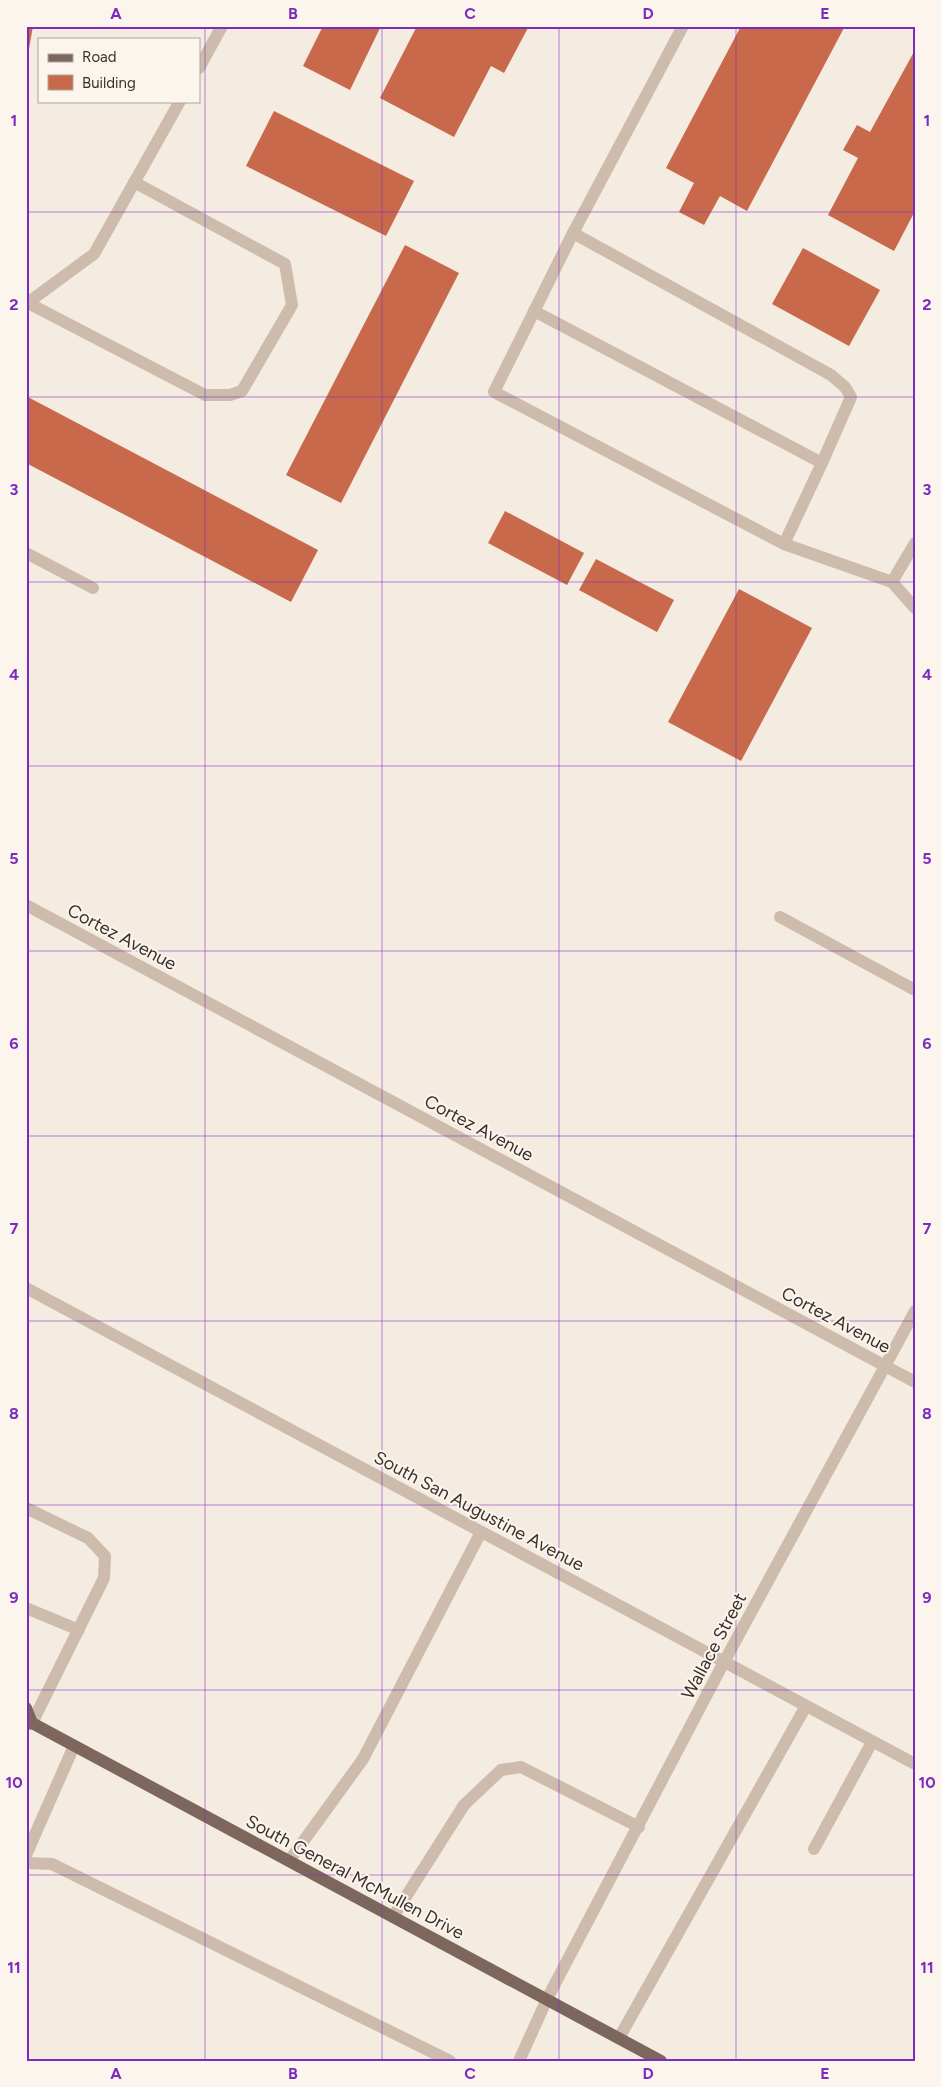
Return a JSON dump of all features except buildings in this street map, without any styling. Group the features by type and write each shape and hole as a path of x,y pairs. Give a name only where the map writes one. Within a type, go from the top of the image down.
{"main road":[{"path":"26,1708 29,1724"},
{"name":"South General McMullen Drive","path":"29,1724 74,1746 661,2061"}],"street":[{"path":"200,66 222,26"},
{"path":"683,26 573,233 494,392 784,544 892,582 915,608"},
{"path":"134,182 285,264 292,304 242,391 230,395 205,395 27,304 94,254 134,182 179,102"},
{"path":"573,233 831,375 851,397 784,544"},
{"path":"534,311 822,463"},
{"path":"892,582 915,543"},
{"path":"26,553 93,588"},
{"name":"Cortez Avenue","path":"26,905 915,1382"},
{"path":"780,917 915,990"},
{"name":"South San Augustine Avenue","path":"26,1288 915,1764"},
{"name":"Wallace Street","path":"520,2061 547,1999 724,1662 915,1311"},
{"path":"28,1510 88,1538 105,1556 104,1578 29,1724"},
{"path":"289,1861 363,1759 481,1532"},
{"path":"26,1608 78,1630"},
{"path":"619,2038 806,1706"},
{"path":"814,1849 872,1742"},
{"path":"26,1855 74,1746"},
{"path":"392,1917 464,1805 501,1770 521,1767 639,1827"},
{"path":"26,1864 52,1864 450,2061"}]}
